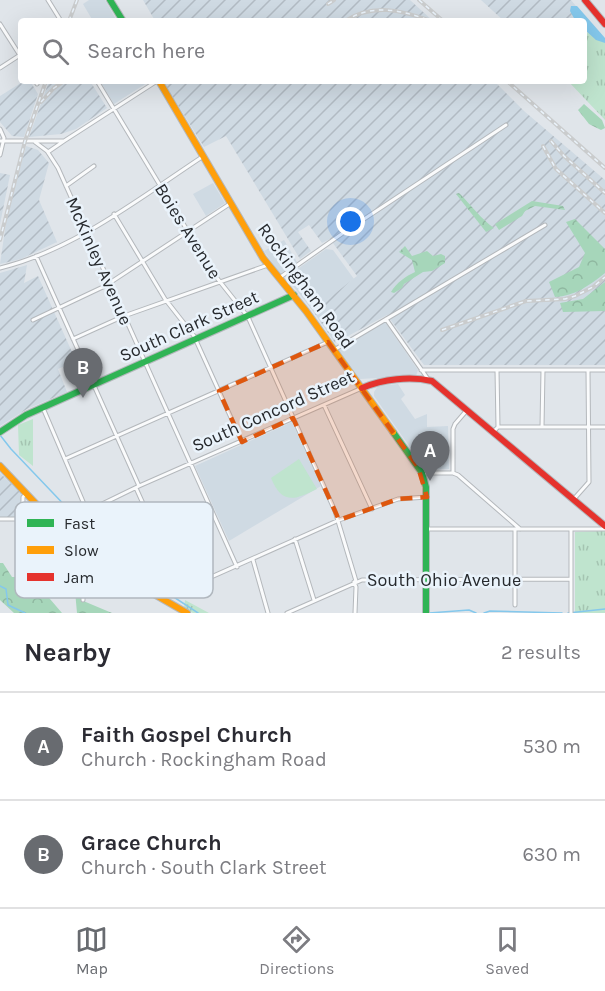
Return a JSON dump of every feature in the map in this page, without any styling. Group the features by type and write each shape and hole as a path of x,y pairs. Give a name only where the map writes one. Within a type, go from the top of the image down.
{"street":[{"path":"48,0 59,18"},
{"path":"110,0 121,18"},
{"path":"585,0 605,24"},
{"path":"0,24 18,53"},
{"path":"0,68 18,57"},
{"name":"Boies Avenue","path":"99,84 218,282 248,316 339,520 356,587 355,613"},
{"path":"48,153 153,84"},
{"name":"Rockingham Road","path":"160,84 268,265 294,295 422,473 426,482 427,497 426,611"},
{"path":"279,278 342,233 506,125"},
{"path":"0,129 4,136 0,155"},
{"path":"2,141 64,141"},
{"name":"McKinley Avenue","path":"35,142 48,153 66,186 208,502"},
{"path":"0,268 24,262 87,232 203,157"},
{"path":"66,186 94,166"},
{"path":"33,320 109,284 231,203"},
{"path":"114,214 167,301 196,340 242,442"},
{"path":"334,350 545,225"},
{"path":"36,256 144,502"},
{"path":"73,339 124,316 268,265"},
{"name":"South Clark Street","path":"0,432 26,414 294,295"},
{"path":"386,319 429,380 496,430 605,528"},
{"path":"65,459 328,342"},
{"path":"421,370 605,370"},
{"path":"496,430 497,370"},
{"path":"542,427 543,370"},
{"path":"573,500 588,482 588,370"},
{"name":"South Concord Street","path":"107,502 362,388 379,382 429,380"},
{"path":"324,405 372,509"},
{"path":"43,408 83,502"},
{"path":"453,473 453,429 467,410"},
{"path":"496,430 605,427"},
{"path":"0,466 34,502"},
{"path":"422,473 458,475 520,530"},
{"path":"23,502 26,494"},
{"path":"213,577 339,520 398,499 427,497"},
{"name":"McKinley Avenue","path":"213,513 237,567"},
{"path":"427,529 571,530 605,528"},
{"path":"515,529 515,606"},
{"path":"571,530 571,613"},
{"path":"295,539 314,601"},
{"path":"252,559 268,613"},
{"name":"South Ohio Avenue","path":"287,613 362,580 572,579"},
{"path":"160,598 185,613"}],"highlighted area":[{"path":"328,342 418,467 427,497 398,499 339,520 293,418 242,442 219,391"}],"shaded area":[{"path":"89,0 105,0 115,18 91,18 83,4"},
{"path":"143,0 410,0 430,18 153,18"},
{"path":"481,0 571,0 586,18 501,18"},
{"path":"587,19 594,28 587,33"},
{"path":"19,84 32,84 38,94 24,137 12,136 0,122 0,96"},
{"path":"48,84 92,84 107,108 76,129 61,134 29,137"},
{"path":"102,84 145,84 114,104"},
{"path":"165,84 497,84 524,111 605,180 605,365 424,365 387,315 335,343 313,311 357,276 330,239 322,243 309,225 298,232 311,251 300,259 226,136 204,147"},
{"path":"26,146 38,150 49,163 39,200 57,242 21,259 0,264 7,216"},
{"path":"0,173 10,175 0,224"},
{"path":"213,183 225,203 206,216 193,194"},
{"path":"284,240 297,262 280,274 264,251"},
{"path":"326,249 333,250 354,279 313,311 286,277"},
{"path":"27,265 24,283 38,276 76,361 58,369 67,392 27,409 0,426 0,273"},
{"path":"385,322 418,370 416,376 360,379 339,350"},
{"path":"398,384 405,395 401,399 415,419 427,414 427,427 448,426 449,469 426,470 374,396 378,386"},
{"path":"292,422 321,486 229,541 195,466"},
{"path":"0,473 21,493 21,502 15,502 15,517 0,517"}],"green space":[{"path":"594,28 605,40 605,120 571,84 587,84 587,33"},
{"path":"584,104 602,120 605,128 601,130 589,124 578,110"},
{"path":"459,193 494,228 486,232 456,194"},
{"path":"532,201 563,206 565,210 535,206 499,230 495,224"},
{"path":"575,219 605,249 605,273 576,292 555,297 549,282 579,267 585,253 566,222"},
{"path":"405,246 412,256 427,251 433,256 441,254 445,256 445,263 432,271 423,272 394,293 391,292 398,283 415,272 412,260 399,252"},
{"path":"605,282 605,311 563,312 560,303 583,299"},
{"path":"33,419 33,466 19,455 18,425"},
{"path":"299,459 317,489 302,496 290,498 280,493 271,478"},
{"path":"605,531 605,613 575,613 575,532"},
{"path":"0,563 3,563 12,577 15,577 15,598 49,598 62,613 14,613 0,600"},
{"path":"76,598 81,598 81,600 112,613 77,613"},
{"path":"185,600 209,613 193,613 184,608"}],"water":[{"path":"571,6 577,6 605,38 605,43 596,40 587,32 587,18 574,18 570,11"}],"waterway":[{"path":"0,435 62,502"},
{"path":"0,586 6,589 8,605 25,613"},
{"path":"175,598 198,613"},
{"path":"568,613 605,609"},
{"path":"429,613 469,610 476,613"},
{"path":"484,613 490,611 562,613"}],"railway":[{"path":"70,18 77,0"},
{"path":"328,4 334,0"},
{"path":"419,0 440,18"},
{"path":"350,18 377,10 398,11 422,18"},
{"path":"0,240 25,141 45,84"},
{"path":"41,102 60,84"},
{"path":"510,84 605,168"},
{"path":"551,141 605,193"},
{"path":"543,146 556,169 605,213"},
{"path":"442,330 526,301 565,299 575,296 593,287 605,277"}],"traffic: fast":[{"path":"110,0 121,18"},
{"path":"0,432 26,415 294,295"},
{"path":"393,432 422,473 426,487 426,613"}],"traffic: slow":[{"path":"161,84 263,258 306,311 393,432"},
{"path":"0,466 34,502"},
{"path":"161,598 187,613"}],"traffic: jam":[{"path":"585,0 605,24"},
{"path":"362,388 397,379 432,381 605,526"}],"place":[{"name":"Grace Church","path":"83,398"},
{"name":"Faith Gospel Church","path":"430,481"}]}
